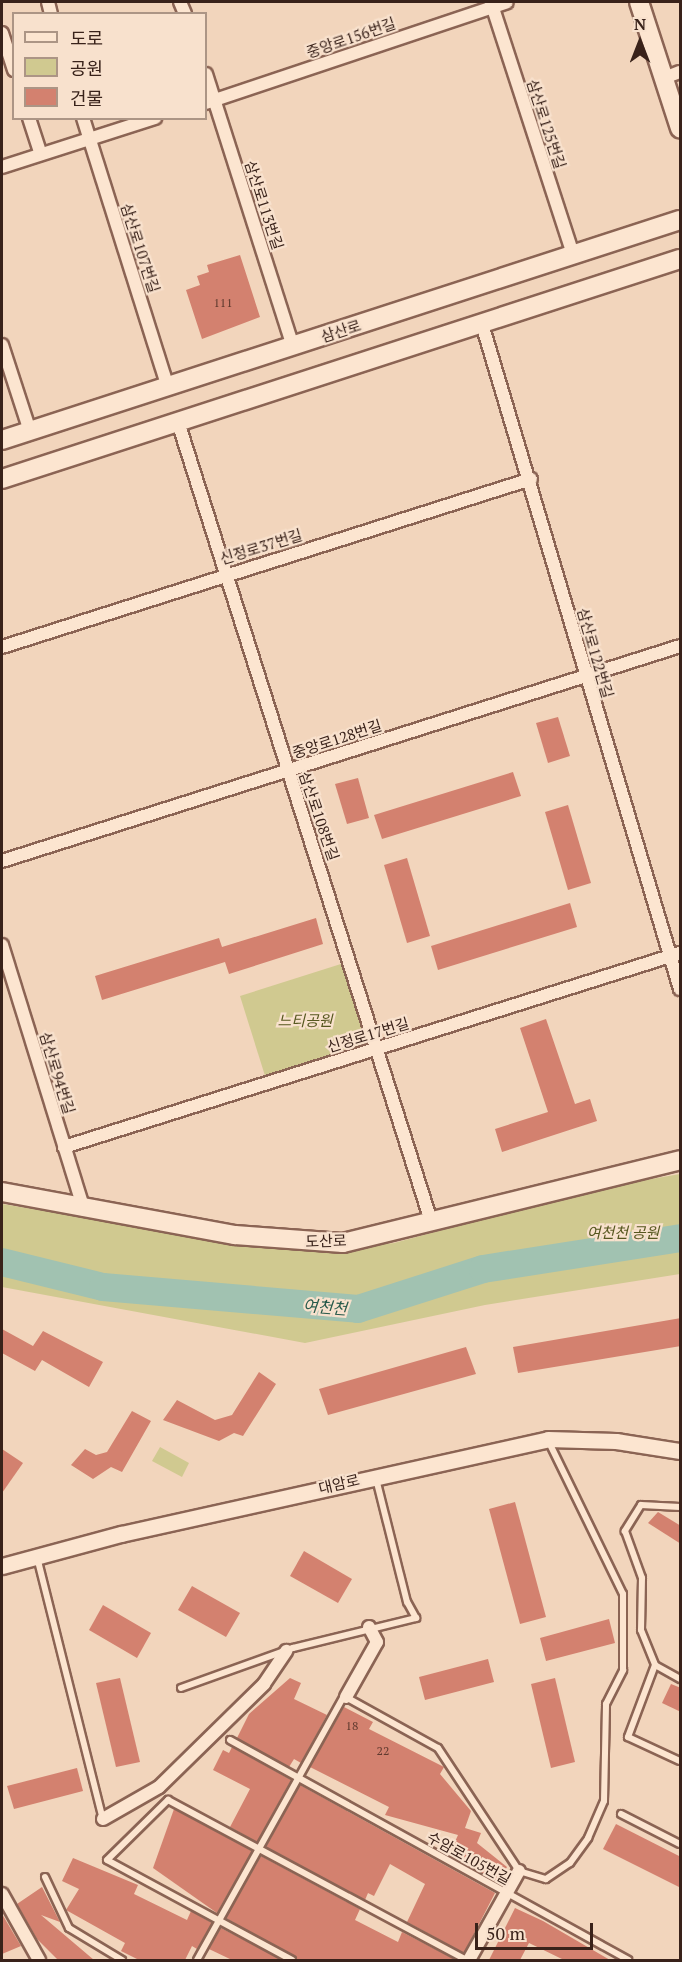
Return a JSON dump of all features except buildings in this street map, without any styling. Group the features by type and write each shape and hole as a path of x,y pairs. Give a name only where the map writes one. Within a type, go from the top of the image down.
{"main road":[{"path":"639,2 672,75 681,128"},
{"name":"삼산로","path":"2,441 681,220"},
{"path":"2,478 681,260"},
{"name":"도산로","path":"2,1192 84,1210 305,1243 343,1243 681,1160"}],"street":[{"name":"중앙로156번길","path":"210,102 492,4 507,2"},
{"name":"삼산로125번길","path":"492,4 573,255"},
{"path":"2,35 12,64"},
{"name":"삼산로113번길","path":"207,81 210,102 294,346"},
{"path":"30,120 41,154"},
{"name":"삼산로107번길","path":"84,120 168,387"},
{"path":"2,166 149,120"},
{"name":"삼산로122번길","path":"482,324 531,479 586,676 676,955 681,989"},
{"path":"2,345 30,431"},
{"name":"삼산로108번길","path":"178,422 430,1221"},
{"name":"신정로37번길","path":"2,647 227,573 531,479"},
{"name":"중앙로128번길","path":"2,861 681,645"},
{"name":"삼산로94번길","path":"2,945 84,1210"},
{"name":"신정로17번길","path":"64,1147 676,955"},
{"name":"대암로","path":"2,1566 375,1476 548,1439 616,1441 681,1451"},
{"path":"346,1697 377,1642 369,1627"},
{"path":"103,1819 159,1787 264,1684 286,1651"},
{"path":"467,1960 519,1871"},
{"path":"2,1894 39,1960"}],"lane":[{"path":"519,1871 546,1879 570,1863 598,1819 606,1704 622,1670 622,1594 548,1439"},
{"path":"181,1688 286,1651 369,1627 416,1618 407,1602 375,1476"},
{"path":"681,1507 641,1505 625,1531 642,1578 641,1630 655,1665 681,1680"},
{"path":"37,1557 103,1819"},
{"path":"655,1665 628,1737 681,1761"},
{"path":"197,1960 298,1778 346,1697"},
{"name":"수암로105번길","path":"346,1697 438,1748 519,1871"},
{"name":"수암로105번길","path":"230,1740 627,1960"},
{"path":"292,1960 107,1860 168,1800 467,1960"},
{"path":"621,1814 681,1844"},
{"path":"45,1877 69,1928 122,1960"}],"green space":[{"name":"느티공원","path":"344,963 370,1046 266,1079 240,996"},
{"name":"여천천 공원","path":"680,1174 680,1274 485,1305 305,1343 2,1287 2,1204 268,1247 341,1249 394,1243 594,1189"},
{"path":"160,1447 189,1463 182,1477 152,1461"}],"waterway":[{"name":"여천천","path":"2,1262 103,1287 358,1309 483,1269 680,1238"}]}
